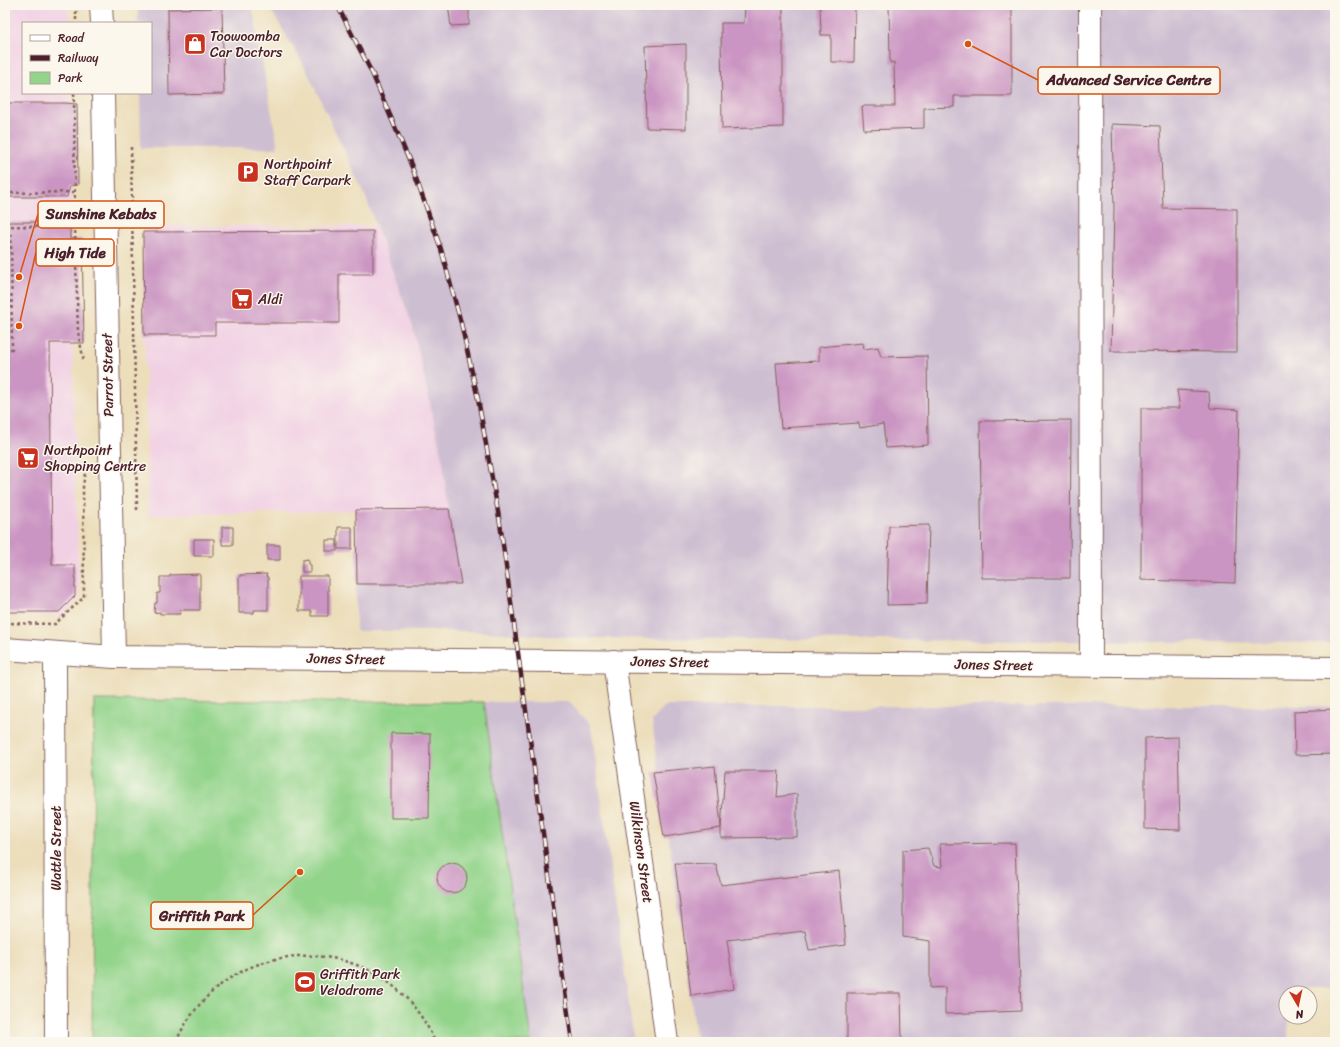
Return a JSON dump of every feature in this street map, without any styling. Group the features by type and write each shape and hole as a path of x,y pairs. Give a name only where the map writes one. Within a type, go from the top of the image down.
{"street":[{"path":"101,5 102,22"},
{"path":"1090,5 1091,665"},
{"name":"Parrot Street","path":"103,94 114,657"},
{"name":"Jones Street","path":"5,649 114,657 1335,668"},
{"name":"Wattle Street","path":"55,653 56,1042"},
{"name":"Wilkinson Street","path":"614,661 667,1042"}],"path":[{"path":"76,5 76,22"},
{"path":"74,94 75,227 78,332 84,365"},
{"path":"131,147 137,510"},
{"path":"5,193 75,192"},
{"path":"5,226 75,227"},
{"path":"5,234 11,234 12,349 5,349"},
{"path":"5,623 55,624 84,597 83,486 87,460"},
{"path":"176,1042 182,1029 195,1009 210,992 229,978 249,967 272,960 294,956 317,956 340,960 362,968 383,979 401,993 416,1010 429,1029 435,1042"}],"shaded area":[{"path":"5,5 68,5 69,22 22,22 22,94 70,94 72,199 70,239 79,599 62,616 5,616"},
{"path":"138,5 252,5 278,148 141,148 140,94 152,94 152,22 138,22"},
{"path":"268,5 1335,5 1335,643 581,638 470,631 356,631 356,510 448,509 443,462 413,327 365,195 305,67"},
{"path":"142,226 376,226 413,327 443,462 449,509 148,515"},
{"path":"484,702 569,702 591,726 634,1042 531,1042"},
{"path":"665,706 1335,706 1335,988 1318,989 1318,985 1278,985 1278,1025 1289,1025 1288,1042 697,1042 652,721"}],"green space":[{"path":"94,700 484,702 531,1042 92,1042"}],"building":[{"path":"448,5 469,5 469,25 451,26"},
{"path":"745,5 783,5 783,127 722,129 721,23 744,23"},
{"path":"820,5 855,5 854,62 831,62 831,35 821,35"},
{"path":"889,5 1012,8 1012,96 954,96 954,107 924,108 924,128 864,130 862,106 895,106 894,62 890,63"},
{"path":"222,8 224,94 169,95 168,9"},
{"path":"686,44 686,129 647,128 645,46"},
{"path":"5,103 77,104 78,185 70,186 67,197 5,197"},
{"path":"1112,124 1160,126 1163,208 1237,209 1237,352 1111,351 1114,208"},
{"name":"Northpoint Shopping Centre","path":"8,222 70,222 70,239 82,239 84,343 50,343 52,565 75,565 75,596 59,612 5,612 5,236 8,235"},
{"name":"Aldi","path":"373,231 373,274 339,274 339,323 215,323 215,335 144,335 143,232"},
{"path":"863,343 864,349 878,347 881,357 927,356 928,445 886,448 883,424 860,428 859,423 781,428 776,363 819,361 819,347"},
{"path":"1177,390 1209,392 1210,408 1239,410 1235,583 1141,580 1141,408 1180,408"},
{"path":"1071,420 1070,578 982,578 980,421"},
{"path":"449,509 461,584 357,584 356,510"},
{"path":"929,525 927,604 887,605 889,526"},
{"path":"222,527 233,527 233,545 222,545"},
{"path":"338,527 352,527 352,549 338,549"},
{"path":"194,539 214,539 214,556 194,556"},
{"path":"326,540 337,540 337,551 326,551"},
{"path":"267,545 280,545 280,560 267,560"},
{"path":"308,559 310,572 302,572 302,560"},
{"path":"200,574 200,610 180,610 180,614 160,614 160,612 154,613 155,603 157,603 157,593 160,593 160,577 170,577 170,575"},
{"path":"267,574 268,610 254,610 254,613 239,613 240,575"},
{"path":"299,576 328,576 328,616 312,616 312,611 299,611"},
{"path":"1335,709 1335,754 1295,755 1294,711"},
{"path":"391,733 430,734 429,818 391,818"},
{"path":"1178,737 1180,830 1145,829 1145,738"},
{"path":"715,766 721,828 664,837 653,772"},
{"path":"725,771 779,771 777,797 797,794 797,837 721,838"},
{"path":"1015,843 1021,1011 945,1014 945,987 930,988 930,941 903,937 903,850 928,848 934,866 942,867 940,844"},
{"path":"452,863 463,867 467,878 463,889 452,893 441,889 437,878 441,867"},
{"path":"675,863 716,864 721,885 839,871 846,945 809,950 805,931 727,940 734,989 691,996"},
{"path":"847,993 901,993 902,1042 847,1042"}],"railway":[{"path":"337,5 372,73 412,167 441,249 461,323 478,399 500,523 572,1042"}],"place":[{"name":"Toowoomba Car Doctors","path":"195,44"},
{"name":"Advanced Service Centre","path":"968,44"},
{"name":"Northpoint Staff Carpark","path":"248,172"},
{"name":"Sunshine Kebabs","path":"19,277"},
{"name":"Aldi","path":"242,299"},
{"name":"High Tide","path":"19,326"},
{"name":"Northpoint Shopping Centre","path":"28,458"},
{"name":"Griffith Park","path":"300,872"},
{"name":"Griffith Park Velodrome","path":"305,982"}]}
